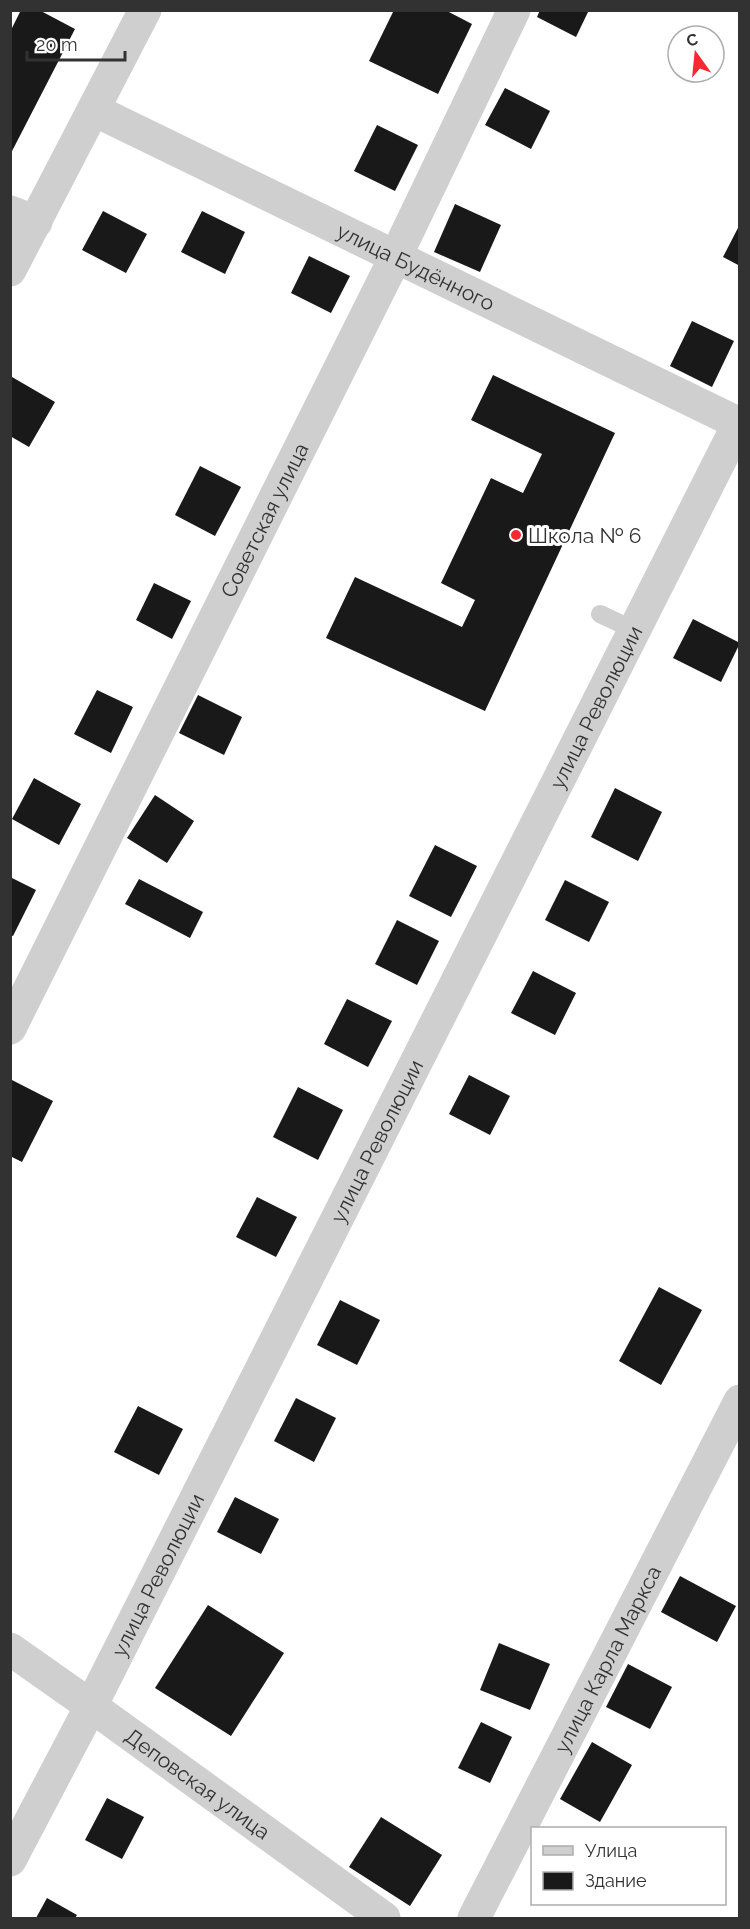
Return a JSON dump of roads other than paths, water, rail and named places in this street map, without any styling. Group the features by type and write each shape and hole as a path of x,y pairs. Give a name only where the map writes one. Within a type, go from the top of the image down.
{"street":[{"path":"10,270 23,217 94,110 145,10"},
{"name":"Советская улица","path":"10,1028 395,258 514,10"},
{"name":"улица Будённого","path":"94,110 739,423"},
{"name":"улица Революции","path":"10,1860 91,1706 739,423"},
{"name":"улица Карла Маркса","path":"474,1918 740,1401"},
{"name":"Деповская улица","path":"10,1649 384,1918"}],"lane":[{"path":"600,614 634,630"}],"place":[{"name":"Школа № 6","path":"516,535"}]}
